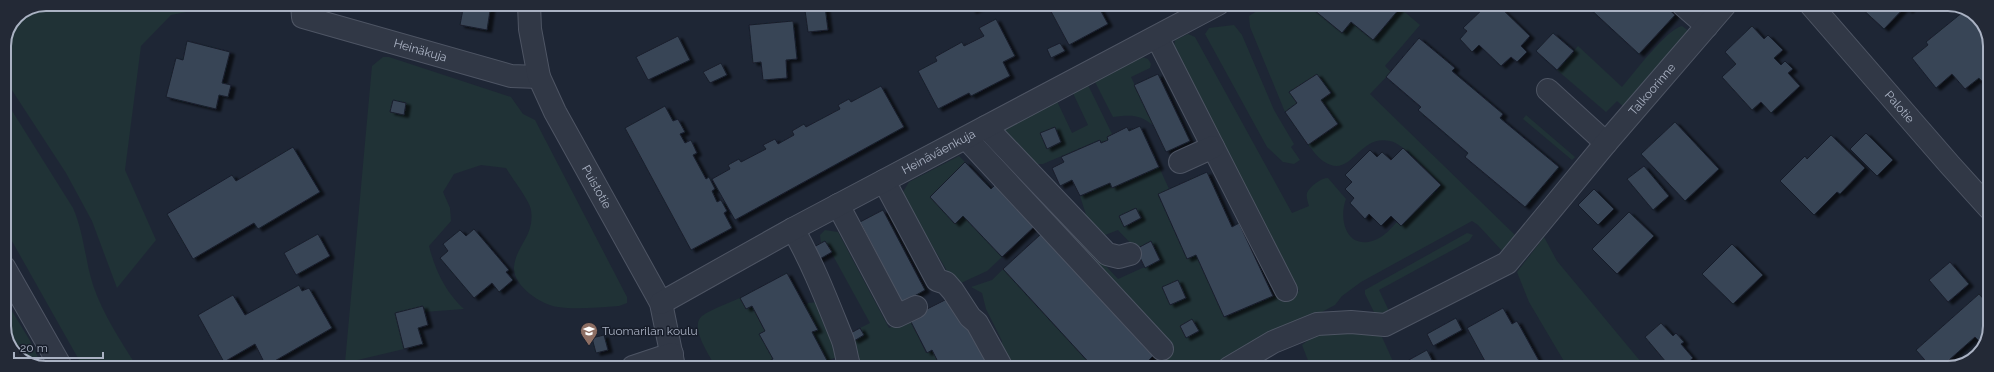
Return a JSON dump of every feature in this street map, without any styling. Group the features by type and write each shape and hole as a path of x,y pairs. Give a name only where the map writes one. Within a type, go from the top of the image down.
{"street":[{"name":"Heinäkuja","path":"302,11 511,76 538,77"},
{"name":"Puistotie","path":"529,11 530,29 538,77 555,112 661,303 673,361"},
{"name":"Heinäväenkuja","path":"661,303 793,229 1205,11"},
{"path":"1690,11 1707,26"},
{"name":"Talkoorinne","path":"1241,361 1273,342 1317,324 1351,322 1385,325 1507,263 1606,143 1720,11"},
{"name":"Palotie","path":"1816,11 1950,166 1983,202"},
{"path":"1157,37 1286,290"},
{"path":"1548,90 1606,143"},
{"path":"986,127 1107,254 1119,257 1130,254"},
{"path":"966,138 1162,349"},
{"path":"1180,162 1213,147"},
{"path":"884,181 937,280 946,283 953,291 970,317 977,323 998,361"},
{"path":"838,205 897,316 916,307"},
{"path":"793,229 812,262 845,346 847,361"},
{"path":"11,279 58,361"}],"shaded area":[{"path":"46,11 192,11 171,15 141,46 125,170 156,240 117,288 92,221 66,173 11,89 12,39 21,21 33,14"},
{"path":"1257,11 1315,11 1342,33 1351,22 1373,40 1397,11 1404,11 1420,25 1385,66 1391,72 1370,94 1515,235 1549,194 1551,195 1504,253 1478,225 1472,221 1361,282 1342,296 1335,305 1228,361 1157,361 1153,356 1168,349 983,140 987,140 1118,279 1160,260 1151,241 1136,249 1118,230 1100,237 1089,224 1080,196 1110,183 1112,188 1159,167 1169,189 1158,195 1187,259 1196,255 1224,317 1273,296 1283,299 1299,291 1174,47 1175,40 1188,34 1195,37 1292,213 1309,206 1307,196 1308,190 1319,181 1328,178 1346,199 1343,216 1347,232 1351,237 1358,241 1365,242 1381,237 1397,222 1401,225 1441,185 1410,153 1396,143 1390,141 1379,141 1370,144 1348,162 1341,165 1333,166 1319,158 1308,145 1338,124 1321,100 1330,93 1317,74 1290,92 1297,103 1285,112 1250,27 1249,16"},
{"path":"1234,25 1242,35 1274,110 1294,144 1291,147 1300,160 1294,164 1283,162 1267,147 1205,34 1209,28"},
{"path":"1682,26 1690,32 1625,108 1617,101 1606,112 1557,70 1578,46 1622,87 1642,62 1660,43 1668,35"},
{"path":"383,57 389,57 511,97 523,114 535,120 627,297 627,303 619,306 596,308 558,307 544,302 529,293 518,281 514,267 515,259 530,227 532,219 530,206 506,168 481,165 454,174 443,192 450,208 451,221 429,246 434,264 442,280 452,296 464,309 424,312 423,307 395,313 404,349 353,361 345,361 372,66"},
{"path":"1142,57 1148,59 1151,64 1150,68 1131,77 1154,126 1144,119 1135,116 1113,117 1094,80 1134,58"},
{"path":"1087,83 1112,134 1107,137 1108,140 1101,143 1099,140 1043,164 1035,164 1004,134 1007,128 1056,99 1072,133 1088,125 1072,91"},
{"path":"11,109 73,208 80,227 90,276 97,296 113,328 133,361 80,361 11,239"},
{"path":"1526,115 1575,157 1572,160 1523,119"},
{"path":"959,156 965,162 930,197 955,223 963,216 1002,257 987,271 961,283 954,281 950,276 905,199 903,192 909,182"},
{"path":"825,230 838,232 889,328 909,318 926,353 932,350 938,361 855,361 847,345 864,335 860,328 870,323 825,241 821,243 820,235"},
{"path":"1467,233 1473,235 1469,241 1379,290 1388,309 1388,313 1376,316 1365,294 1365,290"},
{"path":"1544,237 1557,261 1640,361 1564,361 1529,302 1517,272"},
{"path":"1003,269 1088,361 1005,361 1002,349 1002,341 986,309 982,293 971,287 992,280"},
{"path":"740,298 746,309 752,306 765,331 760,334 773,359 772,361 712,361 699,335 698,322 701,317 714,309"},
{"path":"818,302 839,356 827,361 812,332 817,330 806,307 808,303"},
{"path":"11,309 40,360 28,356 17,345 11,328"},
{"path":"1325,330 1376,333 1382,337 1393,361 1308,361 1302,345 1315,335"}],"building":[{"path":"463,11 490,11 487,30 460,25"},
{"path":"805,11 826,11 828,30 808,32"},
{"path":"1051,11 1101,11 1108,24 1069,45"},
{"path":"1315,11 1397,11 1373,40 1351,22 1342,33"},
{"path":"1481,11 1504,11 1530,36 1521,46 1527,52 1517,62 1511,57 1501,66 1479,45 1472,52 1460,39 1467,31 1463,28"},
{"path":"1592,11 1671,11 1675,15 1639,54"},
{"path":"1864,11 1901,11 1884,29"},
{"path":"1961,14 1966,16 1977,27 1982,39 1983,82 1979,78 1965,89 1952,74 1936,88 1912,58 1928,45 1926,42"},
{"path":"996,19 1015,56 1003,62 1010,76 971,96 969,93 938,109 918,71 937,61 935,57 962,42 964,46 984,36 979,28"},
{"path":"793,21 797,59 786,60 787,78 763,80 761,62 753,63 749,25"},
{"path":"1752,26 1764,39 1768,35 1783,50 1774,58 1781,65 1785,61 1793,69 1788,73 1800,86 1771,113 1761,102 1752,110 1722,77 1736,64 1725,52"},
{"path":"1553,33 1574,51 1557,70 1536,51"},
{"path":"678,36 690,60 648,80 636,57"},
{"path":"1419,38 1455,68 1452,71 1503,114 1500,118 1559,167 1525,207 1465,157 1468,153 1418,110 1421,107 1386,77"},
{"path":"187,41 230,52 222,83 231,85 228,97 219,95 216,109 166,97 176,58 183,60"},
{"path":"1060,43 1065,51 1051,58 1047,49"},
{"path":"721,63 727,75 710,83 703,72"},
{"path":"1158,74 1190,141 1166,152 1134,85"},
{"path":"1317,74 1331,93 1321,100 1338,124 1308,145 1285,112 1297,103 1289,92"},
{"path":"881,86 904,127 735,220 712,179 730,169 728,165 739,159 741,162 766,149 763,145 775,139 778,144 794,135 792,131 804,124 806,127 840,109 838,105 849,99 851,102"},
{"path":"393,100 406,103 404,115 390,112"},
{"path":"665,106 673,121 678,119 685,132 680,134 685,143 691,140 697,153 693,155 706,179 709,177 715,189 712,191 717,202 721,200 727,211 724,213 732,228 691,250 625,128"},
{"path":"1675,122 1719,169 1685,201 1641,154"},
{"path":"1140,126 1159,167 1112,188 1110,183 1080,196 1072,180 1060,186 1052,168 1064,162 1061,157 1100,140 1101,143 1108,140 1107,137 1127,127 1129,131"},
{"path":"1055,127 1061,142 1047,149 1040,133"},
{"path":"1866,133 1893,160 1877,176 1850,149"},
{"path":"1831,135 1865,168 1840,194 1837,192 1814,215 1780,181 1805,156 1807,159"},
{"path":"293,147 320,192 258,229 254,223 193,259 167,214 232,175 236,181"},
{"path":"1403,148 1441,185 1401,226 1391,216 1381,226 1369,214 1365,219 1350,203 1354,198 1345,189 1352,182 1345,175 1370,150 1377,157 1382,152 1391,160"},
{"path":"965,162 991,189 996,184 1036,225 1002,257 963,216 955,224 930,197"},
{"path":"1644,166 1669,196 1653,210 1627,179"},
{"path":"1207,172 1232,227 1239,223 1273,296 1224,317 1196,255 1187,259 1158,194"},
{"path":"1594,189 1614,209 1598,225 1578,205"},
{"path":"1136,208 1141,218 1124,227 1119,216"},
{"path":"883,210 925,290 902,303 860,222"},
{"path":"1629,212 1654,236 1617,274 1592,249"},
{"path":"474,229 509,270 506,272 513,280 499,292 492,283 474,298 440,258 448,251 443,244 460,230 466,236"},
{"path":"318,234 330,256 296,275 284,253"},
{"path":"1041,234 1153,356 1148,361 1088,361 1003,269"},
{"path":"825,241 832,252 818,260 812,248"},
{"path":"1151,241 1160,260 1145,268 1136,249"},
{"path":"1732,244 1763,275 1733,304 1702,274"},
{"path":"1950,262 1969,284 1948,302 1929,280"},
{"path":"787,273 818,330 812,332 827,361 769,361 773,359 759,334 765,331 752,306 746,309 740,298"},
{"path":"1178,280 1186,298 1170,305 1162,287"},
{"path":"299,285 302,291 309,288 332,328 275,361 264,361 255,344 223,361 198,315 233,295 245,315"},
{"path":"1979,294 1983,298 1983,326 1979,341 1975,337 1948,361 1926,361 1916,350"},
{"path":"951,297 972,324 990,361 938,361 932,350 927,353 909,318"},
{"path":"423,306 428,325 418,328 423,344 404,349 395,313"},
{"path":"1503,308 1512,324 1517,321 1539,361 1485,361 1467,328"},
{"path":"1456,318 1462,330 1433,346 1427,334"},
{"path":"1192,319 1199,331 1186,338 1180,326"},
{"path":"1661,323 1673,336 1676,333 1684,342 1681,344 1693,358 1690,361 1665,361 1645,337"},
{"path":"860,328 864,335 854,341 849,334"},
{"path":"604,335 608,350 596,353 592,338"},
{"path":"1427,350 1432,361 1407,361"}],"place":[{"name":"Tuomarilan koulu","path":"589,346"}]}
